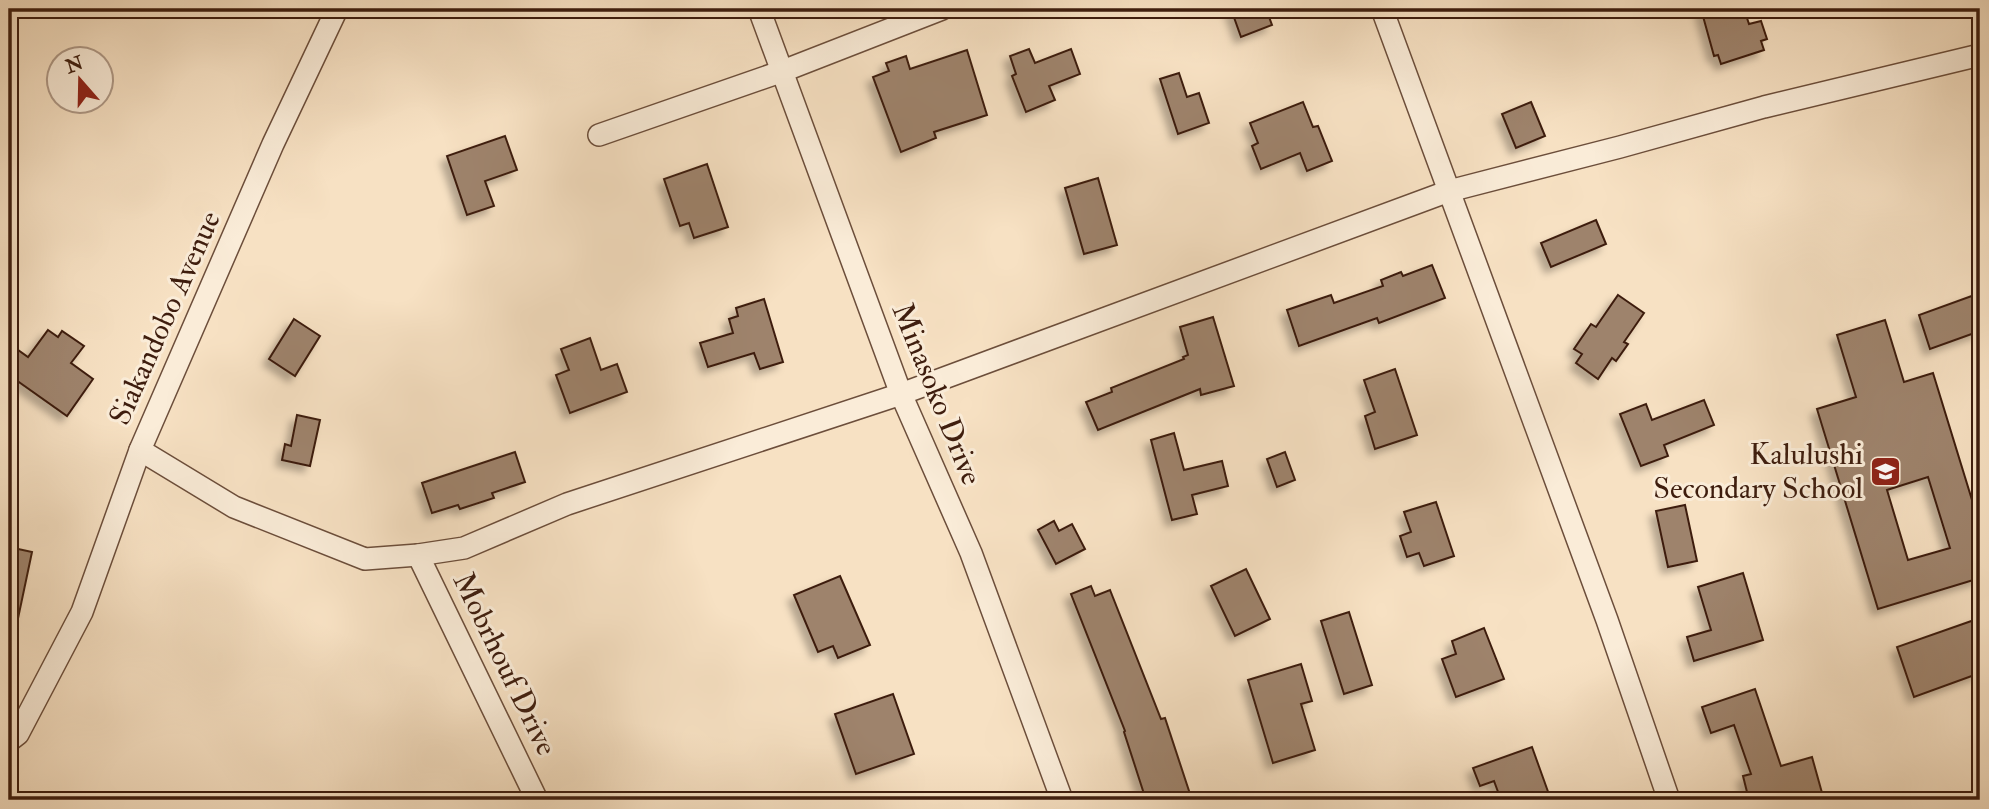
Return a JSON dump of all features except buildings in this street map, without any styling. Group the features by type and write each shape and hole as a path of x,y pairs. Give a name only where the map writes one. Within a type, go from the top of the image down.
{"street":[{"name":"Siakandobo Avenue","path":"337,9 273,144 139,450 234,507 366,559 464,548 567,504 901,394 1449,191 1764,107 1980,55"},
{"name":"Minasoko Drive","path":"760,9 901,394 971,553 1062,800"},
{"path":"599,135 783,71 942,9"},
{"path":"1382,9 1602,607 1669,800"},
{"path":"9,741 18,734 82,612 139,450"},
{"name":"Mobrhouf Drive","path":"418,555 537,800"}],"place":[{"name":"Kalulushi Secondary School","path":"1886,471"}]}
